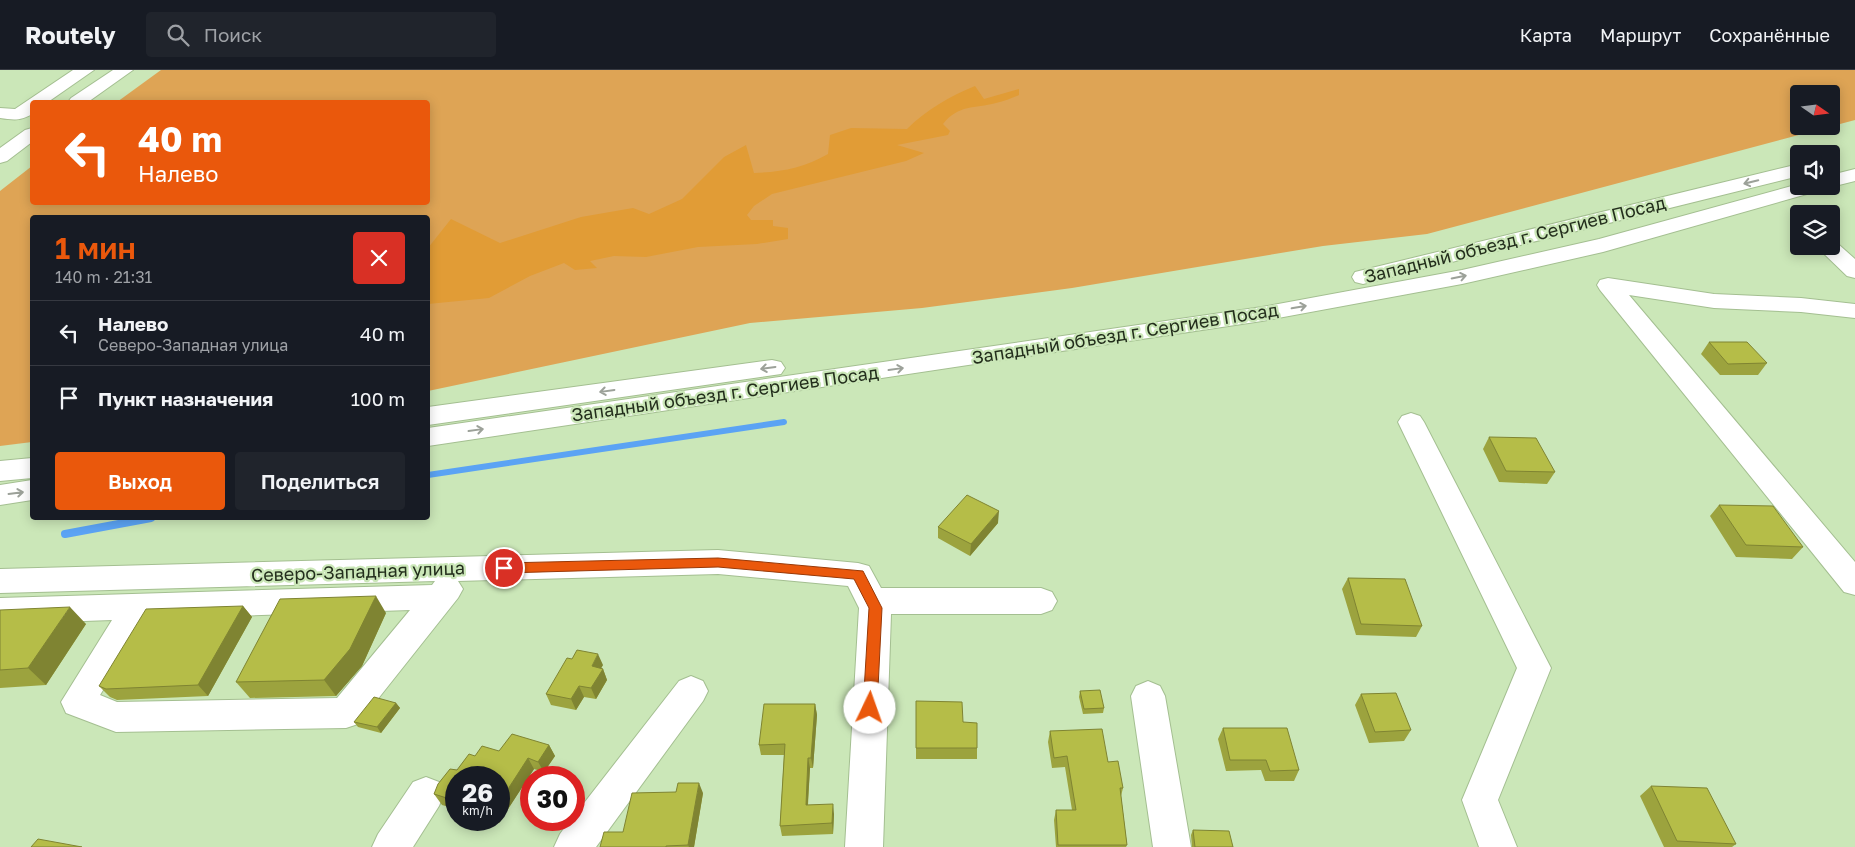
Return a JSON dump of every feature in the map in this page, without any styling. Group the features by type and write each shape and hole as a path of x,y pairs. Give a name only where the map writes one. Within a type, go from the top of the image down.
{"main road":[{"path":"40,100 84,70"},
{"path":"81,100 124,70"},
{"path":"0,157 30,135"},
{"name":"Западный объезд г. Сергиев Посад","path":"430,416 982,338 1318,287 1485,250 1557,230 1790,172"},
{"path":"1840,179 1855,175"},
{"name":"Западный объезд г. Сергиев Посад","path":"430,437 1262,314 1462,277 1603,245 1790,193"},
{"path":"1837,255 1855,271"},
{"path":"1855,311 1801,305 1714,301 1608,286 1855,583"},
{"path":"1411,422 1534,668 1480,800 1498,847"},
{"path":"0,471 30,468"},
{"path":"0,494 30,490"},
{"name":"Северо-Западная улица","path":"0,582 718,562 858,575 875,608 864,847"},
{"path":"138,607 78,702 116,717 346,713 465,569"},
{"path":"0,611 440,597"},
{"path":"872,601 1041,601"},
{"path":"573,847 691,691"},
{"path":"1148,696 1172,847"},
{"path":"391,847 426,794"}],"shaded area":[{"path":"161,70 1855,70 1855,120 1840,124 1840,85 1790,85 1790,135 1799,135 1427,234 1323,246 1072,288 922,308 750,323 430,391 430,215 30,215 30,442 0,446 0,191 30,168 30,205 430,205 430,100 120,100"},
{"path":"975,86 984,99 1019,89 1019,95 988,105 967,108 955,113 943,124 950,131 948,135 897,145 924,153 906,161 772,194 754,206 747,215 751,220 773,220 773,226 788,228 788,239 757,244 698,247 646,257 614,256 590,261 597,268 575,270 564,263 530,276 489,298 430,304 430,245 451,219 500,243 581,217 633,208 649,214 682,199 724,157 746,145 754,173 774,172 792,168 810,163 828,154 830,135 851,128 907,129 922,116 956,94"}],"building":[{"path":"1709,342 1747,342 1767,363 1728,364"},
{"path":"1489,437 1536,438 1555,472 1506,471"},
{"path":"967,495 999,511 971,544 938,527"},
{"path":"1719,505 1773,506 1803,547 1746,545"},
{"path":"1348,578 1405,579 1422,626 1361,624"},
{"path":"376,596 350,649 324,680 236,682 280,599"},
{"path":"243,606 198,685 106,689 99,686 146,609"},
{"path":"70,607 28,668 0,670 0,610"},
{"path":"577,650 598,654 592,666 603,669 591,688 579,686 571,699 546,694 567,658 572,659"},
{"path":"1100,690 1104,708 1084,709 1080,691"},
{"path":"1396,693 1411,730 1375,732 1361,694"},
{"path":"374,697 396,703 377,727 354,722"},
{"path":"916,701 962,702 963,722 977,723 977,748 916,748"},
{"path":"764,704 815,704 811,758 808,758 806,805 833,804 832,823 780,826 785,744 759,745"},
{"path":"1223,728 1287,728 1299,770 1270,771 1266,760 1230,760"},
{"path":"1102,729 1108,762 1118,761 1123,788 1120,788 1127,845 1058,845 1056,810 1076,810 1067,756 1054,758 1050,731"},
{"path":"512,734 549,745 538,762 528,758 523,766 520,766 520,770 510,786 510,766 460,766 469,754 475,756 482,746 499,751"},
{"path":"445,775 445,798 434,794 438,784"},
{"path":"678,783 699,783 688,845 600,847 604,832 623,832 632,793 676,792"},
{"path":"1651,786 1707,788 1736,844 1677,841"},
{"path":"1193,830 1229,831 1233,847 1195,847"},
{"path":"38,839 82,847 31,847"}],"waterway":[{"path":"430,475 784,422"},
{"path":"65,534 140,520"}],"route":[{"path":"504,568 718,562 858,575 875,608 870,708"}]}
